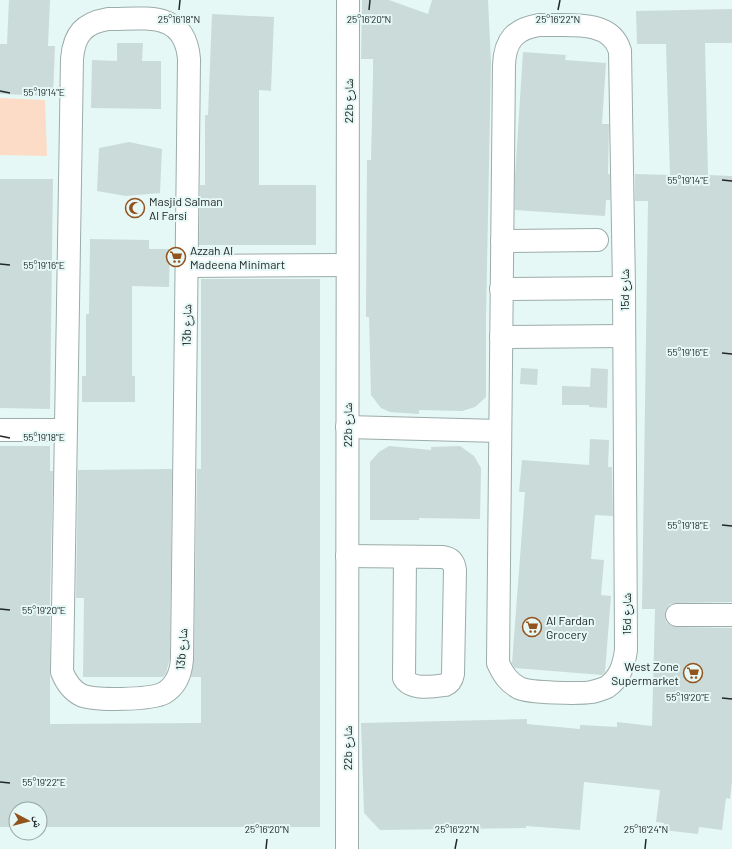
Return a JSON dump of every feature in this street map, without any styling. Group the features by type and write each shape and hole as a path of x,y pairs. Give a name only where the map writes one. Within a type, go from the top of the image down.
{"street":[{"name":"22b شارع","path":"346,849 348,0"},
{"name":"13b شارع","path":"116,19 163,20 174,26 183,35 188,47 182,659 181,672 174,684 164,693 152,697 92,698 82,696 69,686 62,672 66,430 73,47 78,36 86,27 97,21 116,19"},
{"name":"15d شارع","path":"586,26 599,28 610,34 618,43 620,51 624,288 626,650 624,664 617,677 606,687 593,692 531,691 520,688 510,682 503,674 498,663 502,241 504,53 509,42 517,33 527,27 586,26"},
{"path":"502,241 597,240"},
{"path":"187,266 347,265"},
{"path":"501,289 624,288"},
{"path":"501,337 624,336"},
{"path":"347,427 500,431"},
{"path":"0,430 66,430"},
{"path":"347,556 405,557 447,558 452,561 454,565 453,674 452,679 445,685 414,686 406,682 404,678 405,557"},
{"path":"677,615 732,615"}],"shaded area":[{"path":"0,98 45,100 47,156 0,155"}],"building":[{"path":"9,0 50,0 48,46 55,46 53,96 0,94 0,44 7,44"},
{"path":"362,0 389,0 428,14 432,0 488,0 491,62 486,397 475,407 462,411 419,410 419,414 390,412 381,408 371,395 369,317 366,317 367,160 371,160 373,59 361,59"},
{"path":"732,9 732,43 705,43 708,175 732,176 732,602 670,604 666,609 665,615 666,622 671,626 732,628 732,781 730,799 726,798 722,830 699,827 698,834 663,830 664,823 656,822 660,790 584,782 580,830 526,826 526,828 380,830 364,813 361,723 527,719 527,724 580,729 580,725 617,727 617,722 652,726 655,609 642,609 648,201 635,201 635,174 670,175 666,44 637,44 636,11"},
{"path":"212,14 274,17 271,91 259,90 259,185 316,185 316,245 199,245 200,185 205,185 205,115 208,115"},
{"path":"117,43 143,43 142,61 161,61 161,109 91,108 92,60 117,61"},
{"path":"523,52 566,55 565,60 606,63 602,124 609,124 608,174 610,174 610,200 606,200 605,216 515,210 515,177"},
{"path":"129,142 162,149 160,193 126,196 97,191 99,148"},
{"path":"0,179 53,179 50,409 0,408"},
{"path":"90,239 149,240 149,249 170,249 169,287 132,286 132,376 135,376 135,402 82,402 82,376 86,376 86,314 89,314"},
{"path":"201,279 320,279 320,827 48,827 48,801 8,801 8,827 0,827 0,446 50,446 50,471 53,471 50,598 50,724 201,723 201,677 191,677 194,659 197,469 201,469"},
{"path":"521,368 538,369 537,385 520,384"},
{"path":"591,368 608,369 607,408 589,407 589,405 562,405 562,386 590,387"},
{"path":"590,439 609,440 608,467 612,467 613,516 595,515 591,559 604,560 601,595 611,596 605,672 602,675 515,668 512,663 525,492 519,492 522,460 589,465"},
{"path":"389,446 431,450 431,447 460,446 474,456 481,468 480,519 419,518 419,520 370,520 370,462 379,452"},
{"path":"172,469 170,658 166,673 163,677 83,677 84,598 76,598 78,470"}],"place":[{"name":"Masjid Salman Al Farsi","path":"135,208"},
{"name":"Azzah Al Madeena Minimart","path":"176,257"},
{"name":"Al Fardan Grocery","path":"532,627"},
{"name":"West Zone Supermarket","path":"693,673"}]}
